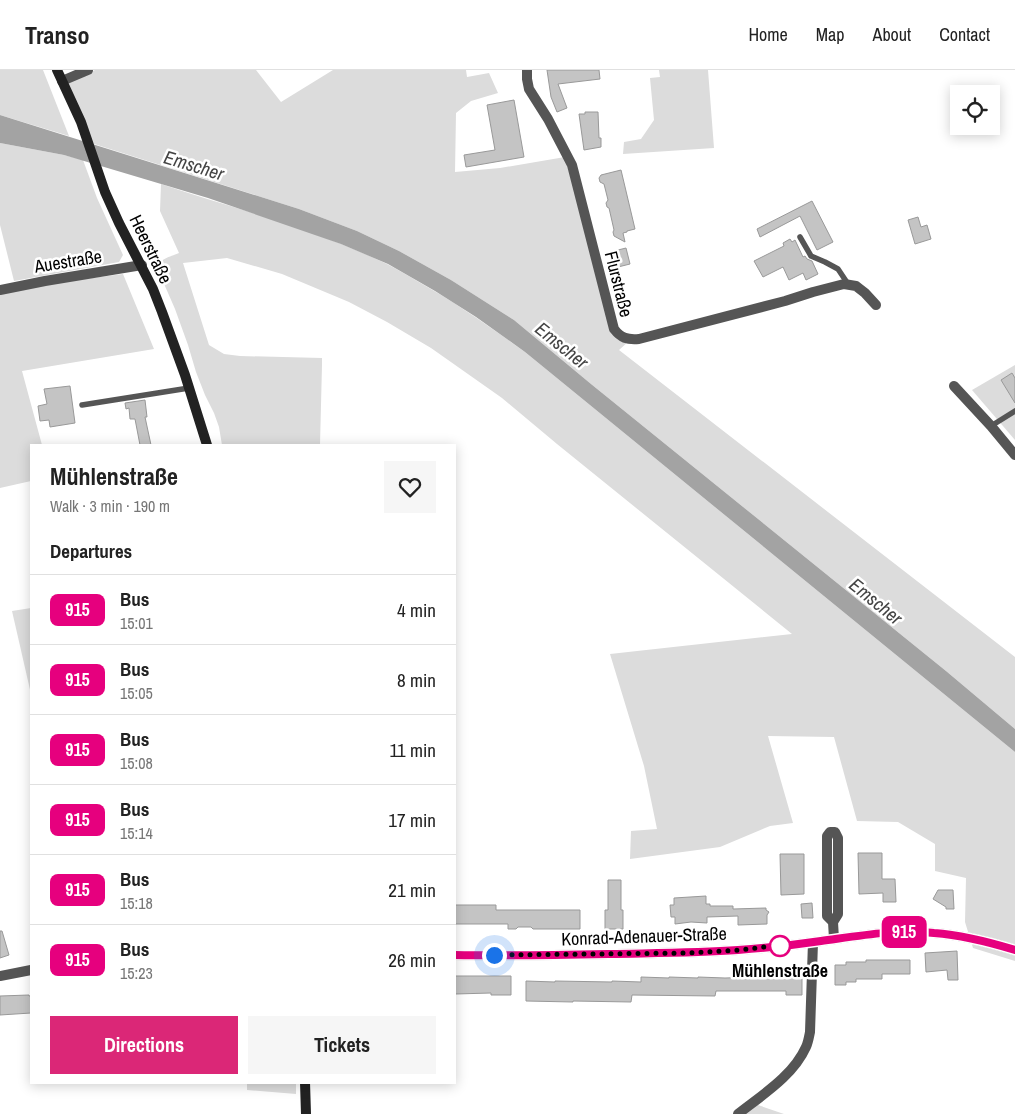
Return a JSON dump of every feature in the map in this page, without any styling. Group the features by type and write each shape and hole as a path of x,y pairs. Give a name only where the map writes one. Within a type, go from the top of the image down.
{"main road":[{"name":"Heerstraße","path":"57,70 81,122 105,192 142,265 162,312 207,444"},
{"path":"305,1084 306,1114"}],"street":[{"path":"62,81 88,70"},
{"name":"Flurstraße","path":"527,70 526,79 529,89 572,165 614,329 619,335 630,340 639,339 813,292 844,284 848,285"},
{"name":"Auestraße","path":"0,290 142,265"},
{"path":"848,285 856,286 876,305"},
{"path":"954,386 1015,455"},
{"path":"833,922 827,916 827,836 830,832 835,832 838,838 838,914 833,922 834,939"},
{"name":"Konrad-Adenauer-Straße","path":"456,955 689,953 739,950 893,932 933,933 986,942 1015,950"},
{"path":"738,1114 789,1072 807,1046 810,1032 813,942"},
{"path":"0,976 30,970"}],"lane":[{"path":"800,237 811,256 838,269 848,285"},
{"path":"82,405 189,388"},
{"path":"991,426 1015,410"}],"shaded area":[{"path":"0,70 43,70 69,136 0,115"},
{"path":"95,70 256,70 281,102 333,70 466,70 467,77 489,73 498,93 471,101 456,113 455,172 500,168 565,157 613,329 629,341 619,350 1015,657 1015,729 514,320 451,280 399,251 357,231 299,209 91,143 67,82"},
{"path":"659,70 708,70 714,148 623,154 624,142 641,139 654,120 650,78 660,77"},
{"path":"0,115 299,209 357,231 399,251 451,280 514,320 946,671 1015,729 1015,752 525,352 435,291 388,264 341,244 208,198 64,155 0,143"},
{"path":"0,143 83,160 97,198 123,255 119,262 14,281 0,225"},
{"path":"161,184 332,240 387,264 445,297 525,352 1015,752 1015,961 973,948 965,922 966,878 935,871 935,844 898,822 857,821 834,737 768,736 793,823 770,826 720,847 630,859 631,831 657,829 644,766 610,654 792,634 502,398 431,348 349,302 282,274 227,258 183,263 209,345 224,354 240,356 322,358 320,444 222,444 214,413 205,395 175,309 158,270 158,266 162,261 179,253 160,211"},
{"path":"123,274 154,349 22,371 42,444 30,444 30,481 0,488 0,293 45,284"},
{"path":"1015,365 1015,440 972,390"},
{"path":"30,608 30,690 12,611"},
{"path":"247,1084 296,1084 296,1094 247,1090"},
{"path":"755,1104 784,1114 743,1114"}],"building":[{"path":"547,70 599,70 600,79 558,84 567,108 557,112 551,97"},
{"path":"514,100 524,157 466,167 464,155 495,150 487,105"},
{"path":"585,112 598,112 601,147 584,150 579,114 585,114"},
{"path":"621,170 635,229 623,233 625,242 614,236 609,208 606,203 608,200 604,184 600,182 599,178 601,175"},
{"path":"812,201 833,242 817,250 800,216 760,237 757,229"},
{"path":"918,217 921,227 927,225 931,239 915,244 908,220"},
{"path":"790,239 792,242 795,240 803,257 805,256 812,261 818,274 806,280 803,273 789,280 783,267 763,277 754,261 784,246 783,243"},
{"path":"626,248 630,264 618,267 614,251"},
{"path":"1012,373 1015,378 1015,403 1001,380"},
{"path":"70,386 75,423 50,427 49,420 40,421 38,406 47,404 44,389"},
{"path":"145,400 147,417 145,417 151,444 140,444 135,419 130,419 129,408 126,409 125,403"},
{"path":"858,853 882,853 882,879 895,879 896,902 883,902 883,893 859,894"},
{"path":"780,854 804,854 804,894 781,895"},
{"path":"608,880 621,880 623,929 605,929 605,910 608,910"},
{"path":"938,890 953,890 954,909 946,909 946,907 933,899"},
{"path":"706,896 706,904 710,904 710,906 733,906 733,909 766,908 769,912 767,924 738,925 738,916 707,917 707,923 675,924 675,917 671,917 670,905 674,905 674,898"},
{"path":"812,903 813,918 802,918 801,904"},
{"path":"456,905 496,905 496,910 580,910 580,929 533,929 531,927 518,927 516,929 508,929 508,924 456,924"},
{"path":"0,931 2,931 9,955 0,958"},
{"path":"957,951 958,980 948,980 947,970 926,972 925,953"},
{"path":"866,960 910,960 910,974 882,974 882,979 856,979 856,982 846,982 846,985 835,985 835,965 846,965 846,962 866,962"},
{"path":"456,976 511,976 511,995 491,995 491,993 456,994"},
{"path":"802,976 802,995 786,995 786,991 716,991 715,996 632,995 631,1002 526,1001 526,981 641,982 641,977 725,978"},
{"path":"29,995 30,1013 0,1015 0,996"}],"bus line":[{"name":"915","path":"456,955 689,953 739,950 893,932 957,936 1015,950"}],"place":[{"name":"Mühlenstraße","path":"780,946"}],"route":[{"path":"494,955 689,953 782,945 780,946"}],"water label":[{"name":"Emscher","path":"194,165"},
{"name":"Emscher","path":"562,345"},
{"name":"Emscher","path":"876,601"}]}
